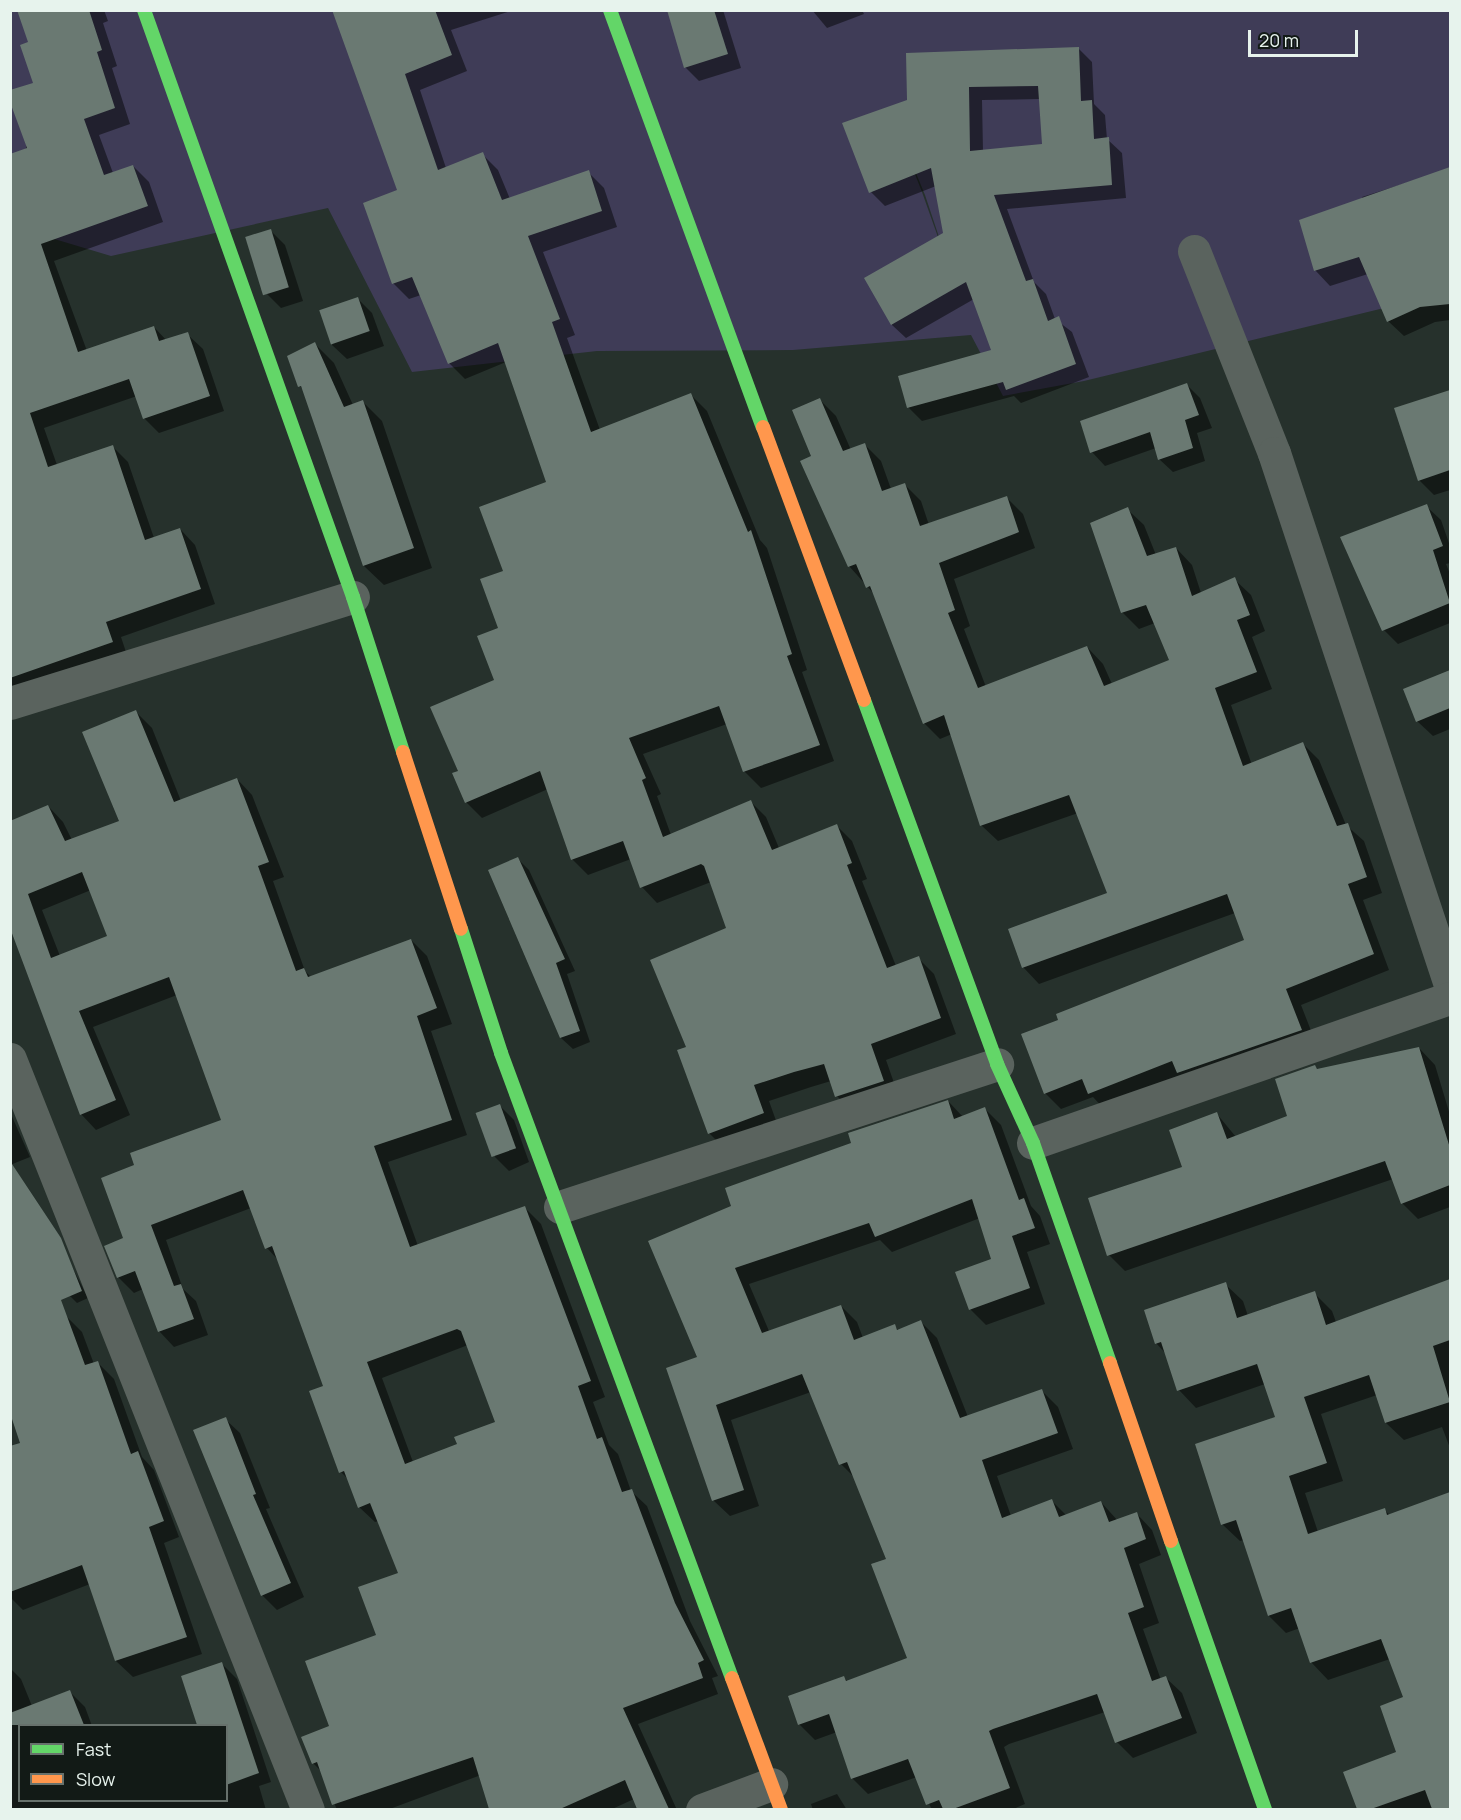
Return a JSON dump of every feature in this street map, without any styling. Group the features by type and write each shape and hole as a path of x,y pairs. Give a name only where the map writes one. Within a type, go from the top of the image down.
{"street":[{"path":"144,10 353,597 501,1053 560,1207 776,1797 702,1809"},
{"path":"610,10 997,1064 1033,1143 1265,1809"},
{"path":"1194,251 1274,453 1446,944 1450,985"},
{"path":"10,703 353,597"},
{"path":"1033,1143 1450,998"},
{"path":"10,1059 308,1809"},
{"path":"560,1207 997,1064"}],"shaded area":[{"path":"10,11 1450,11 1450,292 1084,381 1003,396 971,335 793,350 597,351 412,372 328,208 111,256 11,226","holes":["891,113 925,195 955,285"]}],"building":[{"path":"17,10 89,10 102,50 97,52 115,108 84,119 104,175 133,165 148,206 41,244 78,352 154,326 159,341 188,332 210,396 143,419 129,379 30,413 48,467 113,445 145,540 180,528 201,589 106,622 113,642 10,678 10,154 27,148 10,102 10,90 33,83 20,45 28,42"},
{"path":"332,10 435,10 452,55 405,74 438,170 483,152 502,200 589,170 602,211 528,236 560,319 552,322 591,432 691,393 748,532 751,530 792,654 787,656 820,745 743,772 719,706 629,738 646,778 642,780 663,837 751,800 772,850 837,824 852,863 847,865 887,968 919,956 941,1018 871,1044 884,1081 835,1097 824,1064 794,1072 754,1085 764,1113 708,1134 677,1050 686,1047 650,960 726,928 704,866 701,864 640,888 623,841 571,860 540,771 465,803 452,773 458,771 430,707 494,680 477,636 498,628 480,579 503,571 479,507 546,482 498,343 448,364 412,277 392,284 363,203 397,190"},
{"path":"667,10 714,10 728,54 684,68"},
{"path":"1079,47 1081,101 1092,100 1094,139 1109,137 1112,185 994,195 1026,281 1033,279 1048,321 1059,316 1076,364 1006,390 1003,382 907,408 898,376 991,350 966,282 891,325 864,278 943,233 931,168 869,193 842,123 907,100 906,53","holes":["1038,86 1042,144 970,151 969,87"]},
{"path":"1450,167 1450,304 1420,307 1387,322 1359,257 1314,271 1299,220"},
{"path":"271,229 289,287 263,295 245,237"},
{"path":"358,297 370,331 331,344 319,310"},
{"path":"315,342 344,407 363,400 414,548 363,566 301,386 298,387 287,356"},
{"path":"1187,383 1199,415 1185,420 1193,448 1158,460 1150,432 1090,453 1080,421"},
{"path":"1450,390 1450,470 1418,481 1394,408"},
{"path":"820,398 843,451 865,443 882,491 905,483 920,526 1007,496 1019,532 939,563 955,610 948,613 978,688 1087,646 1104,686 1169,660 1146,605 1121,613 1090,523 1128,507 1147,556 1176,547 1192,596 1235,577 1250,615 1237,620 1257,672 1215,688 1243,766 1303,742 1337,826 1348,823 1367,877 1348,884 1374,954 1286,989 1302,1030 1177,1073 1172,1061 1088,1094 1082,1079 1044,1094 1021,1034 1058,1020 1056,1014 1244,940 1227,894 1022,968 1008,929 1107,893 1069,795 980,826 944,715 923,724 870,586 866,588 856,564 848,567 800,461 811,456 792,410"},
{"path":"1427,504 1443,546 1433,550 1450,603 1382,631 1340,537"},
{"path":"1450,670 1450,708 1416,722 1403,689"},
{"path":"136,710 174,802 237,778 269,862 258,866 296,971 304,968 308,977 411,939 437,1008 417,1016 452,1120 374,1146 410,1247 525,1206 591,1381 578,1386 597,1439 602,1437 622,1492 632,1489 675,1603 704,1660 698,1663 703,1678 623,1708 669,1809 637,1809 625,1780 560,1809 489,1809 473,1757 332,1805 317,1762 312,1764 301,1737 329,1726 305,1661 376,1635 358,1587 398,1573 370,1503 358,1508 344,1471 339,1473 309,1391 323,1386 272,1246 265,1249 243,1190 151,1225 174,1286 181,1284 194,1319 158,1332 135,1271 117,1278 104,1246 123,1238 101,1178 134,1165 130,1153 221,1120 169,977 79,1011 116,1100 80,1115 10,928 10,821 48,805 65,841 119,821 82,732","holes":["82,872 107,936 51,958 28,894","457,1329 461,1331 495,1422 454,1437 457,1444 405,1464 367,1362"]},
{"path":"518,857 565,959 556,963 580,1031 560,1038 488,870"},
{"path":"1419,1047 1450,1148 1450,1185 1401,1204 1385,1161 1107,1256 1088,1198 1182,1167 1169,1130 1217,1112 1227,1139 1287,1116 1275,1079 1315,1065 1317,1069"},
{"path":"948,1100 954,1119 985,1107 1019,1200 1024,1198 1035,1228 1012,1236 1030,1288 969,1310 955,1272 991,1259 972,1199 875,1237 869,1223 735,1268 762,1333 841,1305 854,1340 895,1324 897,1330 921,1320 960,1418 1042,1389 1058,1433 982,1460 1002,1518 1052,1499 1059,1517 1101,1501 1109,1522 1137,1512 1146,1539 1124,1548 1144,1607 1128,1613 1152,1681 1166,1676 1182,1718 1115,1743 1097,1694 993,1729 989,1731 1010,1788 953,1809 943,1809 939,1800 926,1805 908,1759 851,1779 829,1714 798,1725 788,1696 844,1676 846,1681 907,1658 871,1564 886,1559 847,1462 839,1465 802,1374 716,1405 744,1490 712,1501 666,1368 697,1357 648,1241 731,1206 725,1188 851,1143 848,1133"},
{"path":"500,1104 516,1148 492,1157 476,1113"},
{"path":"10,1161 61,1238 82,1291 61,1300 85,1365 98,1361 131,1454 138,1451 164,1521 149,1527 187,1637 115,1661 82,1565 10,1592 10,1446 20,1443 10,1413"},
{"path":"1450,1279 1450,1340 1433,1346 1450,1402 1385,1423 1369,1375 1304,1397 1327,1463 1289,1476 1308,1534 1385,1508 1387,1515 1450,1492 1450,1809 1432,1809 1425,1790 1371,1809 1357,1809 1343,1772 1396,1752 1380,1706 1403,1697 1381,1639 1310,1663 1291,1608 1268,1616 1236,1520 1221,1525 1195,1444 1275,1417 1257,1364 1177,1391 1161,1342 1155,1344 1144,1310 1226,1282 1237,1318 1315,1291 1326,1325"},
{"path":"226,1417 256,1494 253,1495 291,1583 261,1596 193,1430"},
{"path":"222,1662 259,1773 228,1784 228,1724 197,1724 181,1676"},
{"path":"70,1690 84,1724 10,1725 10,1713"}],"traffic: fast":[{"path":"144,10 353,597 403,752"},
{"path":"610,10 763,427"},
{"path":"864,700 997,1064 1033,1143 1110,1363"},
{"path":"461,929 501,1053 732,1678"},
{"path":"1171,1541 1265,1810"}],"traffic: slow":[{"path":"763,427 864,700"},
{"path":"403,752 461,929"},
{"path":"1110,1363 1171,1541"},
{"path":"732,1678 781,1810"}]}
